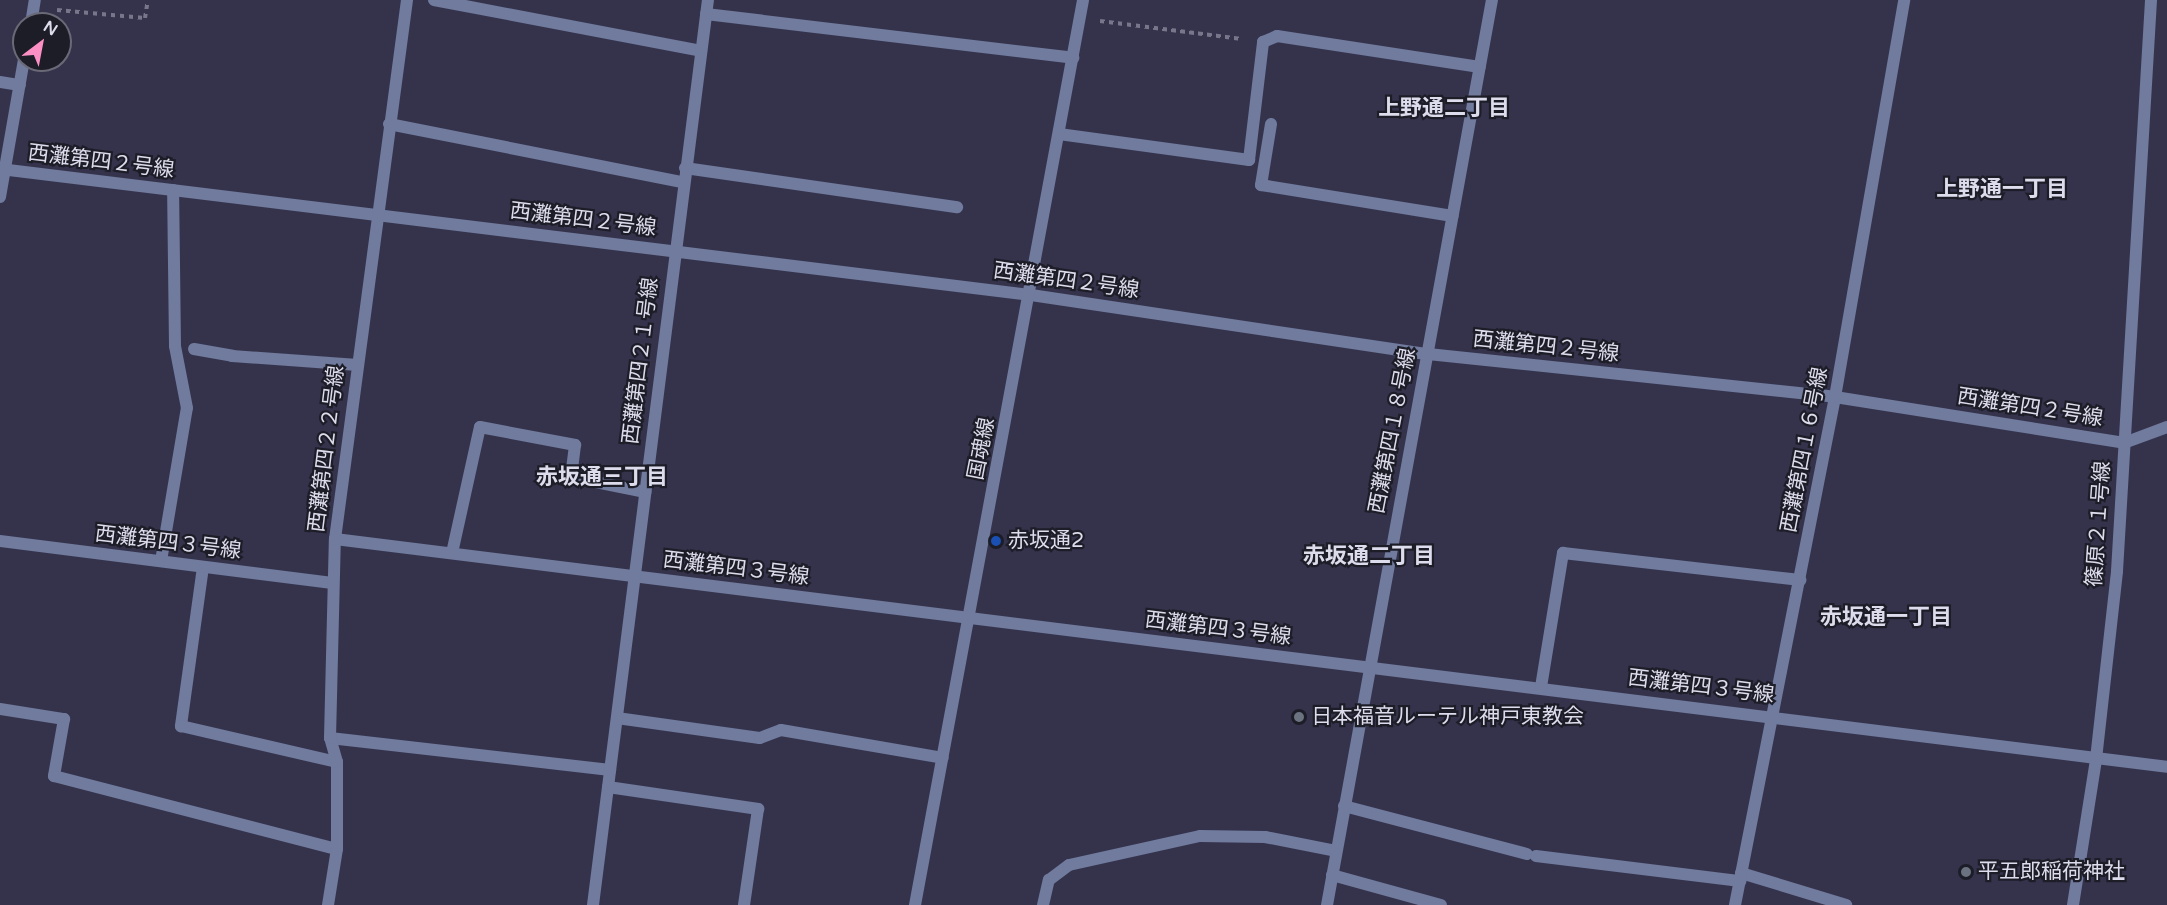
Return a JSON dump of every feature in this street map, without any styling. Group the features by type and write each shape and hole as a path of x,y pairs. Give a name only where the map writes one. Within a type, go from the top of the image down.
{"street":[{"name":"西灘第四２２号線","path":"328,905 337,849 337,762 330,738 332,583 335,539 407,0"},
{"path":"434,0 701,51"},
{"name":"西灘第四２１号線","path":"593,905 674,250 708,0"},
{"name":"国魂線","path":"915,905 1031,295 1083,0"},
{"name":"西灘第四１８号線","path":"1327,905 1368,666 1428,354 1492,0"},
{"name":"西灘第四１６号線","path":"1735,905 1835,397 1904,0"},
{"name":"篠原２１号線","path":"2073,905 2096,759 2117,571 2151,0"},
{"path":"706,14 1073,58"},
{"path":"1059,134 1248,160 1263,42 1277,36 1480,66"},
{"path":"0,197 2,169 22,72"},
{"path":"0,82 20,85"},
{"path":"390,124 683,182"},
{"path":"1271,124 1261,185 1453,216"},
{"path":"686,168 957,207"},
{"name":"西灘第四２号線","path":"2,169 1031,295 1428,354 1835,397 2124,443"},
{"path":"161,561 187,408 176,346 172,190"},
{"path":"194,350 232,356 358,364"},
{"path":"452,554 480,427 575,445 571,477 645,492"},
{"path":"2124,443 2167,427"},
{"name":"西灘第四３号線","path":"335,539 969,619 1774,715 2167,767"},
{"name":"西灘第四３号線","path":"0,541 332,583"},
{"path":"1541,687 1563,553 1800,580"},
{"path":"203,567 182,726 337,762"},
{"path":"0,709 64,719 54,776 337,849"},
{"path":"617,718 760,738 781,730 943,758"},
{"path":"330,738 610,770"},
{"path":"608,787 758,809 744,905"},
{"path":"1344,806 1531,855 1741,877 1846,905"},
{"path":"1043,905 1049,880 1069,865 1200,836 1265,837 1336,851"},
{"path":"1332,875 1441,905"}],"path":[{"path":"35,4 145,18 148,0"},
{"path":"1080,19 1263,42"}],"place":[{"name":"赤坂通2","path":"996,541"},
{"name":"日本福音ルーテル神戸東教会","path":"1299,717"},
{"name":"平五郎稲荷神社","path":"1966,872"}],"district":[{"name":"上野通二丁目","path":"1444,109"},
{"name":"上野通一丁目","path":"2002,190"},
{"name":"赤坂通三丁目","path":"602,478"},
{"name":"赤坂通二丁目","path":"1369,557"},
{"name":"赤坂通一丁目","path":"1886,618"}]}
